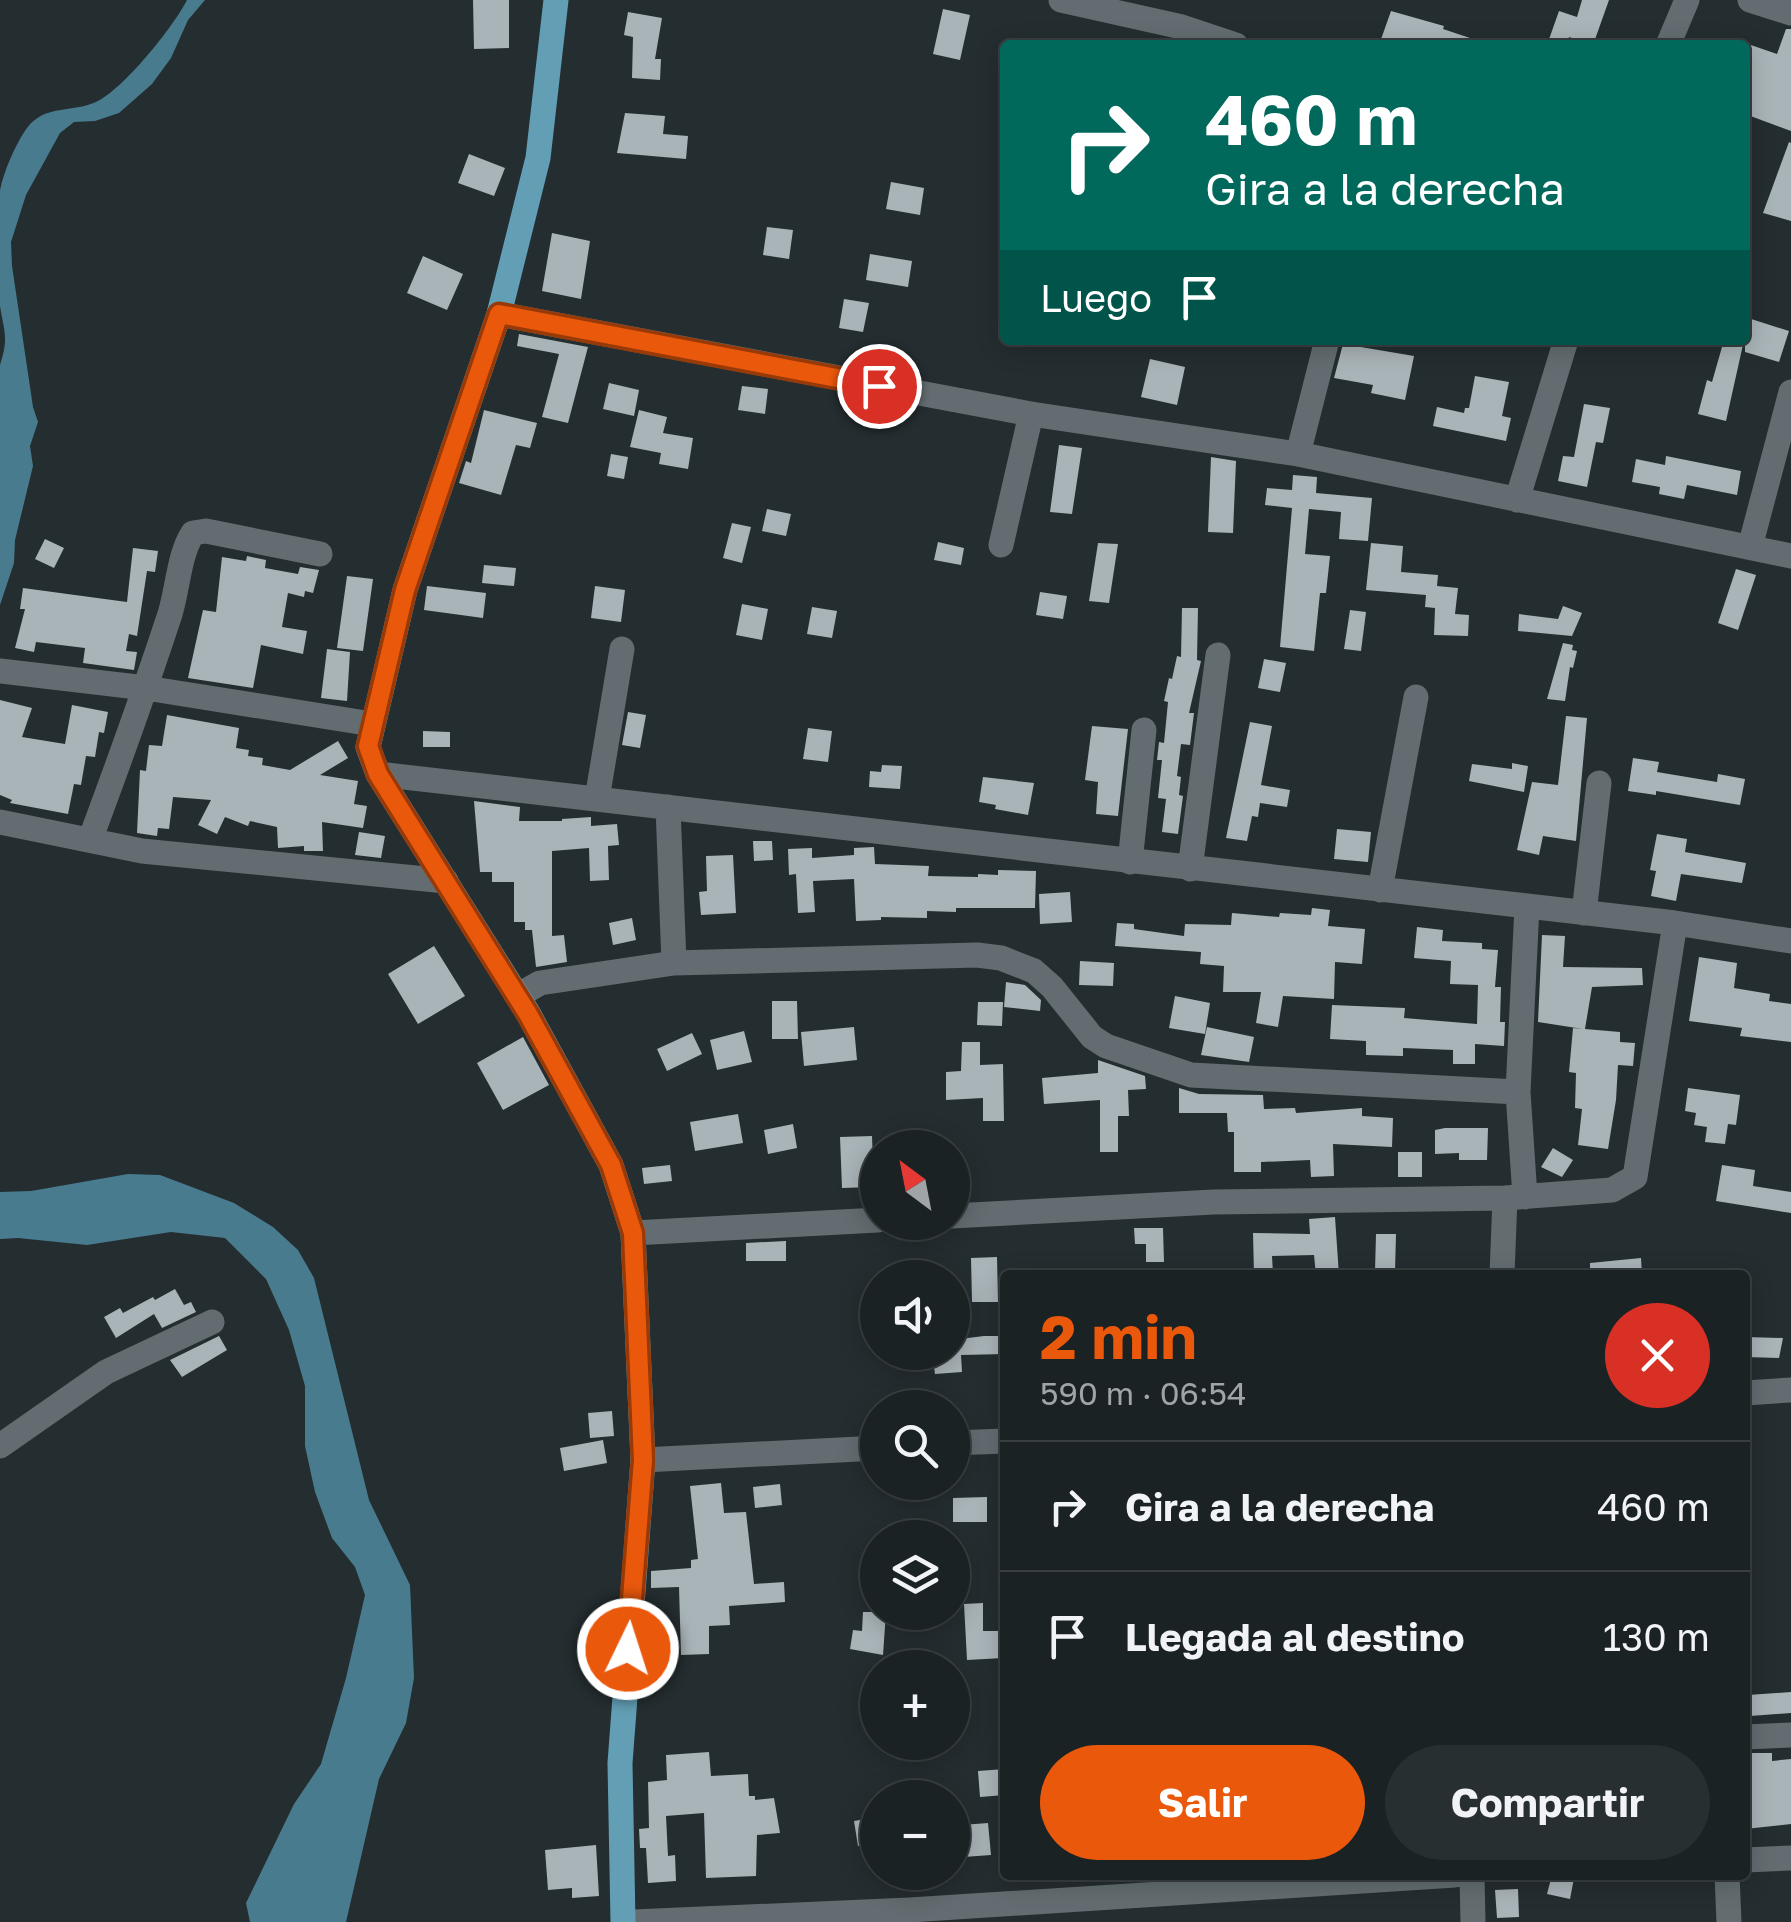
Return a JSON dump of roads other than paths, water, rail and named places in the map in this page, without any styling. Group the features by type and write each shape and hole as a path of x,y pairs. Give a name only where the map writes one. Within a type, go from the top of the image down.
{"main road":[{"path":"556,0 538,158 499,314 405,590 368,746 378,774 516,996 611,1165 633,1233 643,1460 620,1763 623,1922"}],"street":[{"path":"1061,0 1182,27 1221,40"},
{"path":"1670,40 1687,0"},
{"path":"1750,0 1791,13"},
{"path":"499,314 1031,414 1298,454 1791,556"},
{"path":"1298,454 1326,345"},
{"path":"1518,500 1564,345"},
{"path":"1750,548 1791,392"},
{"path":"1001,544 1031,414"},
{"path":"90,840 146,688 180,583 185,545 193,533 206,530 320,554"},
{"path":"597,799 622,649"},
{"path":"1190,869 1218,655"},
{"path":"0,671 146,688 372,724"},
{"path":"1380,890 1416,697"},
{"path":"1130,862 1144,730"},
{"path":"378,774 1675,923 1791,941"},
{"path":"1584,913 1598,783"},
{"path":"668,808 674,963"},
{"path":"0,822 184,856 446,881"},
{"path":"1503,1270 1515,1198 1527,906"},
{"path":"970,1215 1214,1202 1515,1198 1612,1190 1635,1177 1675,923"},
{"path":"516,996 540,983 674,963 978,955 1001,958 1034,971 1052,986 1092,1037 1106,1046 1191,1075 1518,1092"},
{"path":"633,1233 860,1221"},
{"path":"0,1446 106,1372 212,1322"},
{"path":"1750,1393 1791,1390"},
{"path":"970,1443 1000,1440"},
{"path":"643,1460 860,1449"},
{"path":"1750,1737 1791,1734"},
{"path":"1750,1860 1791,1858"},
{"path":"632,1922 910,1916 1052,1887 1269,1880"},
{"path":"1472,1880 1473,1922"},
{"path":"1726,1880 1729,1922"}],"water":[{"path":"187,0 205,0 188,20 171,58 152,84 119,113 95,121 74,122 60,133 26,195 11,242 38,422 30,446 33,466 15,540 14,563 0,605 0,365 5,341 0,306 0,191 4,176 34,120 50,112 96,102 120,85 147,56"},
{"path":"128,1174 160,1175 234,1203 273,1227 298,1250 314,1278 369,1500 410,1585 414,1678 406,1723 379,1779 346,1922 250,1922 246,1903 294,1804 321,1764 365,1595 355,1567 332,1538 315,1492 305,1446 305,1386 289,1330 266,1279 225,1238 171,1232 87,1245 0,1239 0,1192 31,1191"}]}
